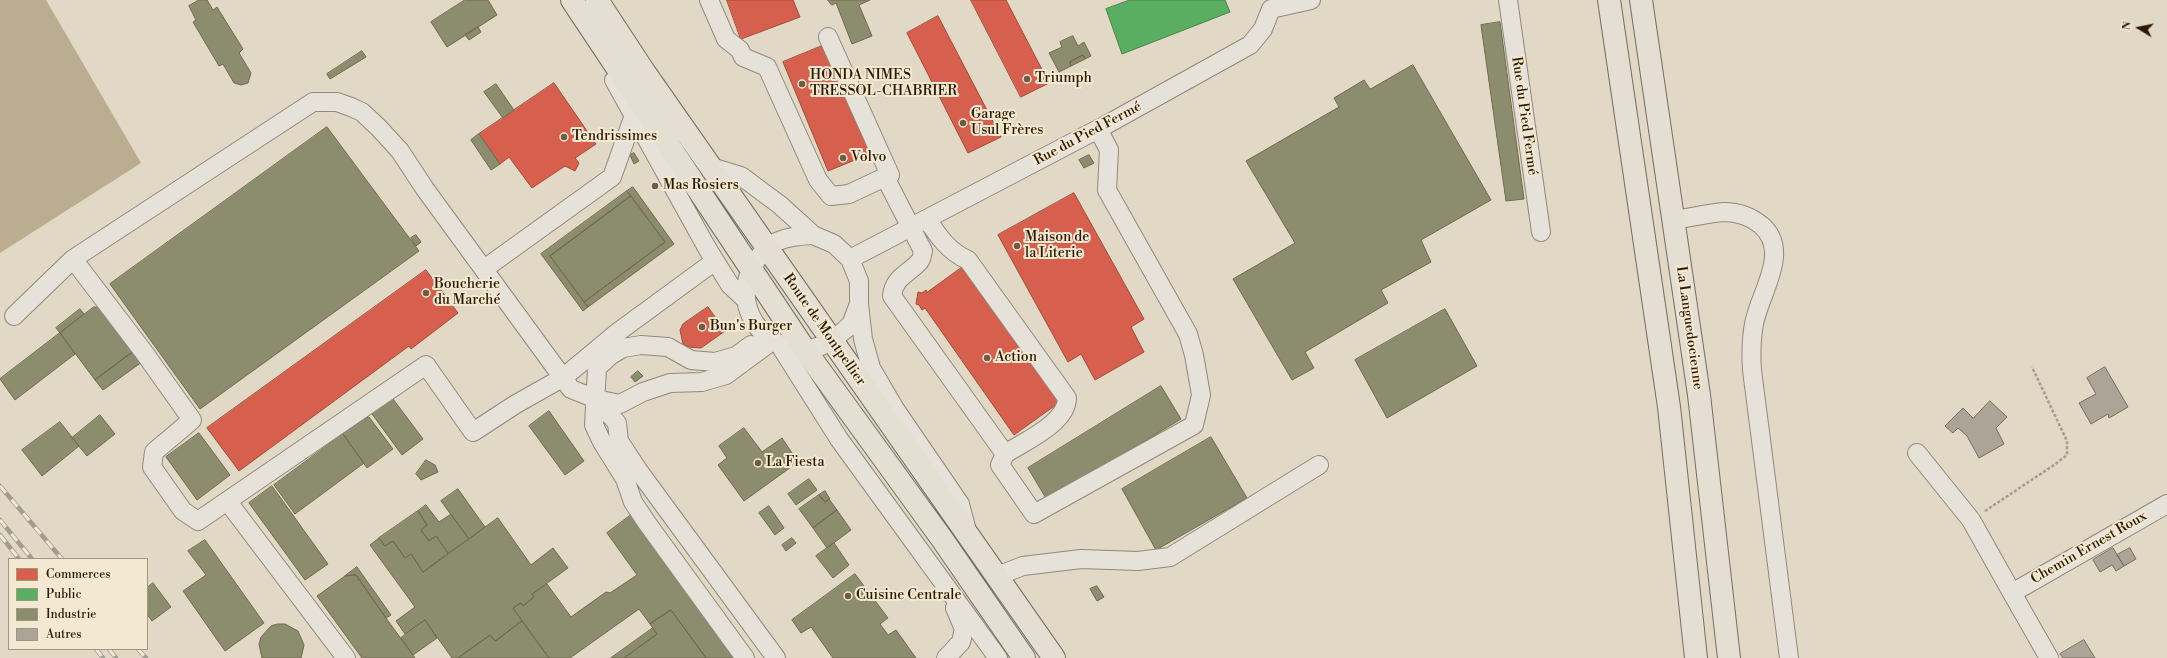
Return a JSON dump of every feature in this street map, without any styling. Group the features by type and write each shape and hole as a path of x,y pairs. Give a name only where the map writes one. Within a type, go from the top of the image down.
{"main road":[{"name":"Route de Montpellier","path":"596,0 645,74 712,163 767,247 1054,658"},
{"path":"1609,0 1669,407 1696,658"},
{"name":"La Languedocienne","path":"1641,0 1699,395 1729,658"},
{"name":"Route de Montpellier","path":"573,1 805,350 942,539 1024,658"}],"street":[{"path":"708,0 726,39 740,50 743,57 767,67 818,180 831,196 849,194 890,175 828,37"},
{"name":"Rue du Pied Fermé","path":"850,259 1098,129 1250,45 1263,29 1271,4 1311,0"},
{"name":"Rue du Pied Fermé","path":"1508,0 1541,232"},
{"path":"573,1 589,38 715,261 730,285 746,300"},
{"path":"14,316 72,259 313,102 337,102 362,112 400,151 425,189 544,354 564,377 571,389 596,398 620,404 643,392 670,383 702,382 726,375 772,340"},
{"path":"484,269 612,177 634,116"},
{"path":"927,219 954,254 968,260 1067,398 1065,410 1055,422 1005,454 1000,465 1034,514 1194,425 1201,395 1188,334 1107,190 1109,150 1098,129"},
{"path":"712,163 752,200 808,235 834,244 850,259 860,281 860,304 864,339 871,368 895,409 960,504 967,533"},
{"path":"885,177 923,251 920,262 905,272 893,287 892,296 1005,454"},
{"path":"1673,220 1725,212 1745,215 1766,229 1773,240 1775,257 1754,324 1751,343 1752,370 1789,658"},
{"path":"808,235 791,236 767,247 758,256 751,269 746,285 746,300 755,325 772,340 839,439 934,572 951,592 998,658"},
{"path":"72,259 143,351 192,420 154,452 152,467 183,511 198,521 228,502 426,365 473,432 516,404 564,377 618,332 715,261"},
{"path":"745,658 647,523 630,494 625,479 602,442 594,425 597,368 611,355 623,348 640,345 668,348 691,360 715,362 736,356 772,340 792,349 805,350 820,347 832,341 850,325 860,304"},
{"path":"596,398 617,423 619,441 776,658"},
{"path":"1917,453 1971,520 2049,658"},
{"path":"997,576 1023,566 1082,559 1138,561 1170,557 1319,465"},
{"path":"630,494 648,482"},
{"path":"228,502 346,658"},
{"name":"Chemin Ernest Roux","path":"2012,593 2167,504"},
{"path":"934,572 958,613 964,629 961,642 946,658"}],"path":[{"path":"1971,520 2067,455 2068,441 2032,367"}],"shaded area":[{"path":"0,0 46,0 141,163 0,253"}],"building: Commerces":[{"path":"727,0 793,0 800,17 741,39"},
{"path":"971,0 1006,0 1049,83 1021,97"},
{"path":"938,16 1001,137 968,153 907,33"},
{"path":"827,44 872,153 828,171 783,62"},
{"path":"554,83 596,144 575,158 579,163 575,171 565,166 532,188 509,157 500,164 479,134"},
{"path":"1074,193 1144,319 1131,327 1144,352 1095,380 1081,354 1068,362 998,235"},
{"path":"964,266 1060,402 1014,435 925,308 922,310 919,305 916,304 918,292 922,293 926,290 927,292"},
{"path":"426,270 458,313 411,349 409,346 239,471 207,428"},
{"name":"Bun's Burger","path":"708,307 725,331 701,348 689,347 683,344 680,330 683,324"}],"building: Public":[{"path":"1130,0 1225,0 1230,12 1122,54 1106,9"}],"building: Industrie":[{"path":"199,0 207,0 213,10 217,7 243,49 239,53 251,73 248,83 241,85 234,83 223,64 219,66 193,22 196,20 189,6"},
{"path":"465,0 488,0 497,15 447,47 431,22"},
{"path":"828,0 870,0 859,5 872,36 852,44 836,3 832,5"},
{"path":"1500,22 1524,199 1506,201 1481,25"},
{"path":"478,27 481,32 469,40 465,35"},
{"path":"1073,36 1078,46 1084,42 1091,56 1085,59 1083,55 1070,62 1071,66 1059,72 1049,53 1062,47 1060,42"},
{"path":"362,51 366,57 330,79 327,74"},
{"path":"1083,55 1085,59 1071,66 1070,62"},
{"path":"1413,65 1491,200 1421,240 1431,262 1381,290 1388,303 1305,352 1314,368 1292,380 1233,279 1295,243 1246,161 1339,107 1334,98 1364,80 1370,89"},
{"path":"496,84 514,110 503,118 484,92"},
{"path":"327,127 419,251 200,409 110,284"},
{"path":"479,134 500,164 491,170 471,140"},
{"path":"634,153 639,161 634,164 630,155"},
{"path":"1089,155 1094,163 1084,168 1079,160"},
{"path":"633,187 674,244 588,307 584,302 665,242 627,191"},
{"path":"627,191 631,196 550,256 588,307 583,311 541,254"},
{"path":"631,196 665,242 584,302 550,256"},
{"path":"416,235 421,242 416,246 411,238"},
{"path":"94,307 103,308 134,351 95,380 60,333"},
{"path":"80,309 84,314 60,333 56,328"},
{"path":"1445,309 1477,366 1387,418 1355,360"},
{"path":"60,333 75,354 15,400 0,379"},
{"path":"134,351 142,362 103,390 95,380"},
{"path":"638,371 643,376 635,382 631,377"},
{"path":"1161,386 1181,419 1047,500 1028,468"},
{"path":"393,399 423,439 402,455 372,414"},
{"path":"549,411 584,461 565,475 529,426"},
{"path":"100,415 115,434 87,456 72,438"},
{"path":"369,417 393,449 367,468 343,434"},
{"path":"60,422 79,446 42,476 22,450"},
{"name":"La Fiesta","path":"744,428 762,452 782,438 798,462 744,501 718,465 727,458 719,446"},
{"path":"199,433 230,475 197,500 166,457"},
{"path":"343,434 364,463 295,514 274,485"},
{"path":"1211,437 1247,498 1156,550 1122,489"},
{"path":"426,460 435,465 438,472 421,480 416,474"},
{"path":"809,479 817,490 796,505 788,494"},
{"path":"272,486 328,564 305,580 249,503"},
{"path":"458,489 485,527 469,539 441,501"},
{"path":"825,491 830,499 825,502 819,495"},
{"path":"819,495 825,502 829,499 837,510 813,528 799,509"},
{"path":"426,505 439,522 451,514 469,539 448,553 436,536 429,541 421,530 427,525 418,511"},
{"path":"769,506 784,528 775,535 759,513"},
{"path":"837,510 851,530 827,548 813,528"},
{"path":"418,511 427,525 421,530 429,541 436,536 448,553 423,572 411,554 405,558 393,541 385,546 379,538"},
{"path":"631,515 735,658 706,658 671,610 650,624 639,609 570,658 549,658 513,608 521,603 523,606 534,597 532,594 547,584 571,617 606,592 610,593 637,575 607,533"},
{"path":"498,518 531,565 553,548 568,568 532,594 534,597 523,606 521,603 513,608 522,621 495,641 490,635 458,658 452,658 425,620 405,634 396,621 415,607 370,545 379,538 385,546 393,541 405,558 411,554 423,572"},
{"path":"792,538 796,543 786,551 782,545"},
{"path":"205,540 264,623 225,651 183,591 206,575 188,551"},
{"path":"834,543 849,565 833,578 816,556"},
{"path":"357,567 391,615 386,618 356,575 345,576"},
{"name":"Cuisine Centrale","path":"855,574 888,618 880,624 888,635 896,630 916,658 833,658 811,627 801,633 792,620"},
{"path":"356,575 415,658 362,658 317,596 345,576"},
{"path":"153,583 171,607 152,621 148,615 148,587"},
{"path":"1097,586 1104,597 1097,601 1090,589"},
{"path":"671,610 706,658 624,658 657,634 650,624"},
{"path":"425,620 437,638 413,655 401,638"},
{"path":"522,621 549,658 458,658 490,635 495,641"},
{"path":"285,624 298,631 304,645 301,658 262,658 259,644 261,637 271,626"},
{"path":"653,628 657,634 624,658 611,658"}],"building: Autres":[{"path":"2105,367 2128,407 2109,418 2108,414 2091,424 2079,403 2096,394 2087,378"},
{"path":"1990,401 2007,417 1996,428 2004,444 1979,458 1967,436 1958,428 1953,433 1945,426 1963,408 1973,418"},
{"path":"2113,548 2124,566 2116,571 2112,565 2100,572 2093,560"},
{"path":"2130,548 2136,559 2124,566 2117,555"},
{"path":"2084,640 2095,658 2063,658 2060,654"}],"railway":[{"path":"0,486 61,558"},
{"path":"0,520 31,558"},
{"path":"0,535 18,558"},
{"path":"97,650 103,658"},
{"path":"110,650 116,658"},
{"path":"139,650 146,658"}],"place":[{"name":"Triumph","path":"1027,79"},
{"name":"HONDA NIMES TRESSOL-CHABRIER","path":"802,84"},
{"name":"Garage Usul Frères","path":"963,123"},
{"name":"Tendrissimes","path":"564,137"},
{"name":"Volvo","path":"843,158"},
{"name":"Mas Rosiers","path":"655,186"},
{"name":"Maison de la Literie","path":"1017,246"},
{"name":"Boucherie du Marché","path":"426,293"},
{"name":"Bun's Burger","path":"702,327"},
{"name":"Action","path":"987,358"},
{"name":"La Fiesta","path":"758,463"},
{"name":"Cuisine Centrale","path":"848,596"}]}
